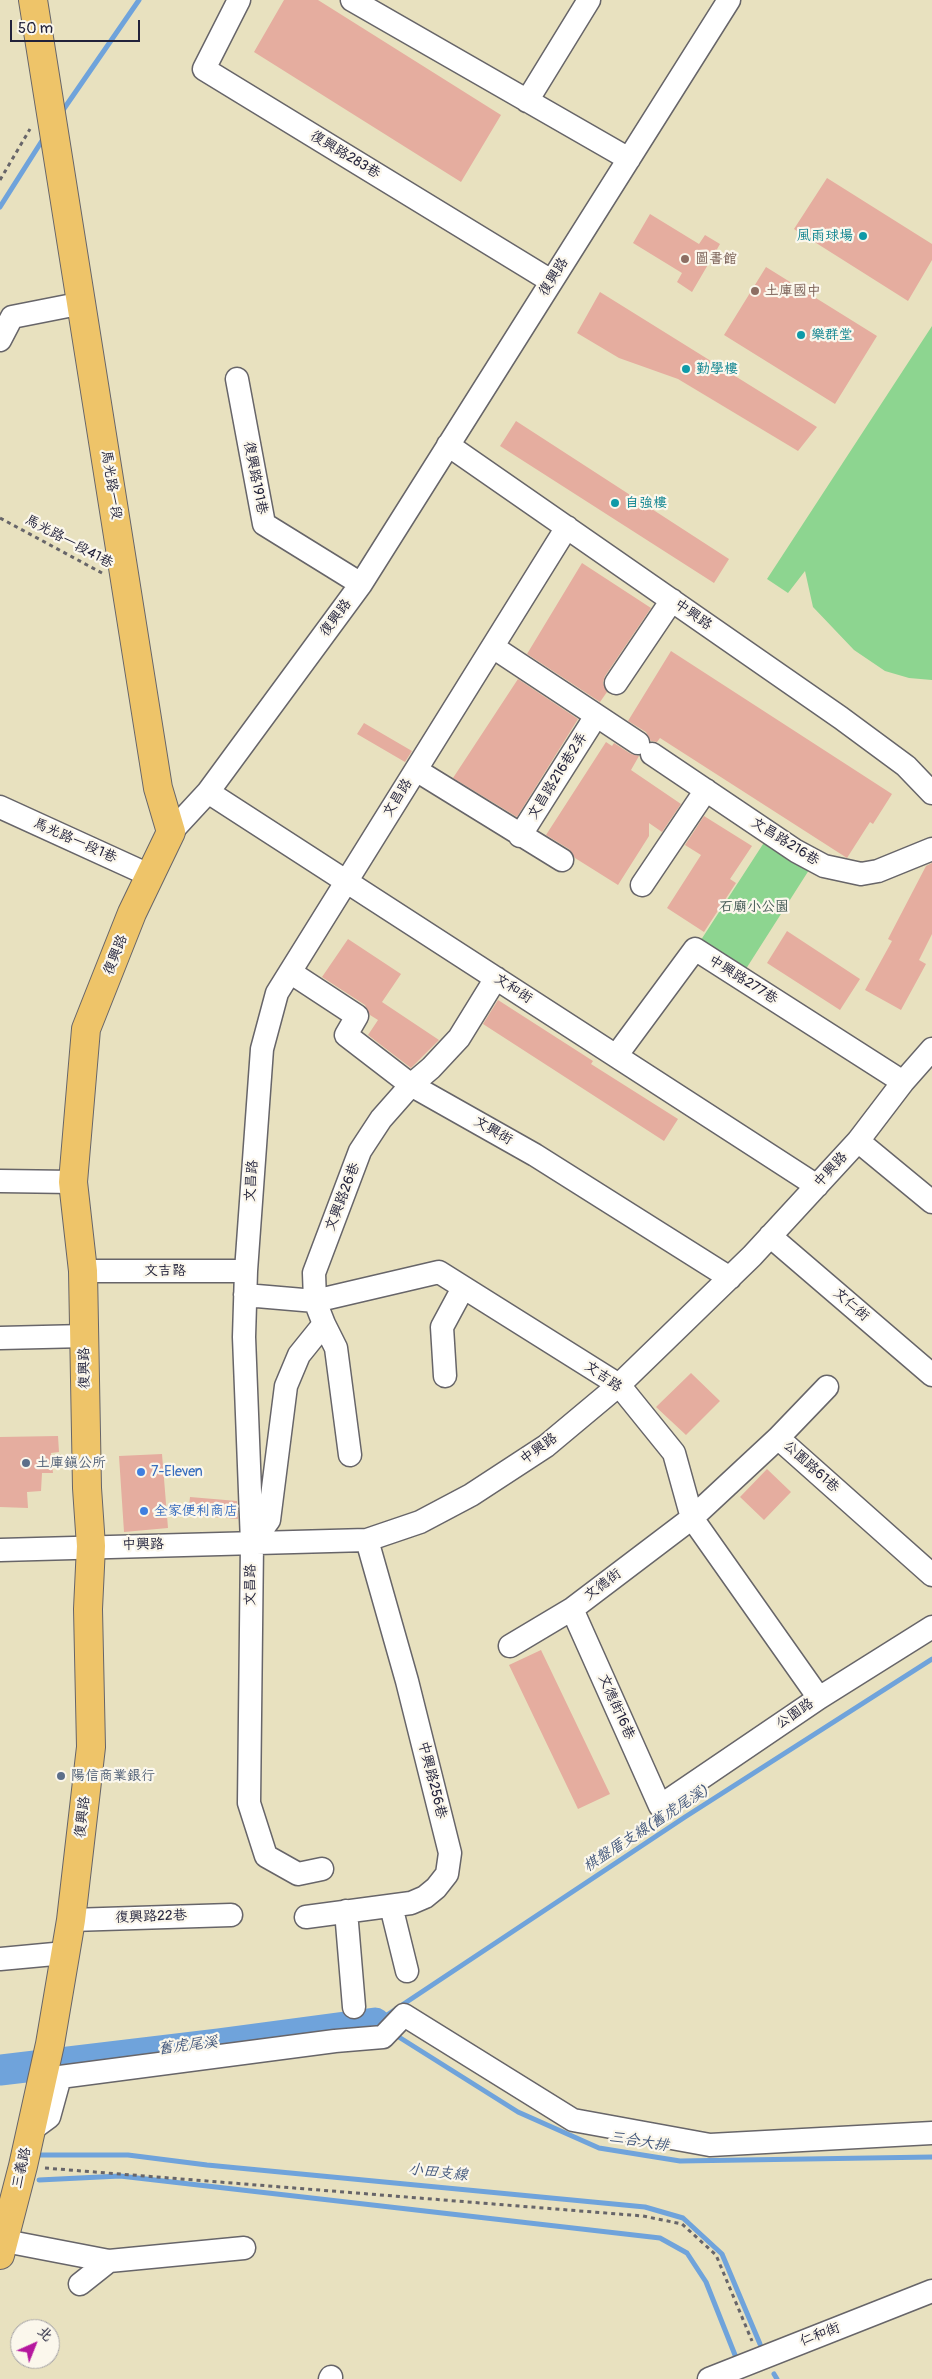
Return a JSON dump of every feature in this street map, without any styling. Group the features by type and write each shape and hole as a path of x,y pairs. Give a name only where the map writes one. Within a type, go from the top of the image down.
{"main road":[{"name":"馬光路一段","path":"33,0 158,788 171,832"},
{"name":"復興路","path":"43,2082 71,1920 91,1747 88,1609 91,1546 87,1488 85,1336 83,1271 74,1182 86,1030 150,875 171,832"},
{"name":"三義路","path":"2,2248 43,2082"}],"street":[{"name":"復興路283巷","path":"239,0 204,69 551,281"},
{"path":"352,0 629,159"},
{"path":"527,101 589,0"},
{"name":"復興路","path":"171,832 208,792 361,584 729,0"},
{"path":"0,340 12,318 82,302"},
{"name":"復興路191巷","path":"237,379 264,524 361,584"},
{"name":"中興路","path":"448,445 842,718 906,766 932,792"},
{"name":"文昌路","path":"322,1869 298,1874 266,1856 249,1803 252,1544 244,1337 246,1271 262,1049 277,993 567,527"},
{"path":"616,683 672,600"},
{"name":"文昌路216巷","path":"493,647 796,850 824,866 843,872 860,874 878,871 932,849"},
{"name":"文昌路216巷2弄","path":"520,836 596,716"},
{"path":"416,770 520,836 562,860"},
{"path":"642,885 706,790"},
{"name":"文和街","path":"208,792 817,1186"},
{"name":"馬光路一段1巷","path":"0,807 150,875"},
{"name":"中興路277巷","path":"616,1056 695,950 903,1082"},
{"name":"文興街","path":"290,972 357,1016 346,1035 411,1085 535,1155 730,1278"},
{"name":"文興路26巷","path":"350,1455 336,1348 315,1301 314,1273 360,1151 381,1119 411,1085 431,1068 459,1038 496,978"},
{"name":"中興路","path":"0,1550 91,1546 367,1540 420,1522 471,1496 546,1446 619,1385 730,1278 858,1141 903,1082 932,1049"},
{"path":"858,1141 932,1202"},
{"path":"0,1181 74,1182"},
{"name":"文仁街","path":"770,1236 932,1375"},
{"name":"文吉路","path":"83,1271 246,1271"},
{"name":"文吉路","path":"245,1294 315,1301 439,1272 619,1385 674,1453 692,1518 819,1698"},
{"path":"445,1376 442,1327 463,1288"},
{"path":"252,1544 269,1520 286,1386 299,1355 324,1324"},
{"path":"0,1338 85,1336"},
{"path":"778,1438 827,1387"},
{"name":"公園路61巷","path":"692,1518 778,1438 932,1575"},
{"name":"文德街","path":"510,1646 572,1609 692,1518"},
{"name":"中興路256巷","path":"306,1917 411,1903 425,1897 436,1888 447,1874 450,1853 407,1681 367,1540"},
{"name":"文德街16巷","path":"572,1609 660,1806"},
{"name":"公園路","path":"660,1806 819,1698 932,1627"},
{"path":"391,1906 407,1971"},
{"path":"346,1911 354,2007"},
{"name":"復興路22巷","path":"71,1920 231,1915"},
{"path":"0,1959 65,1953"},
{"path":"30,2131 49,2117 60,2078 335,2041 383,2037 404,2015 573,2120 710,2145 932,2133"},
{"path":"2,2248 109,2261 244,2248"},
{"path":"80,2284 109,2261"},
{"name":"仁和街","path":"709,2379 932,2291"}],"path":[{"path":"0,180 51,117"},
{"name":"馬光路一段41巷","path":"0,518 126,586"},
{"path":"23,2166 643,2216 682,2224 716,2255 759,2359"}],"green space":[{"path":"932,326 932,680 909,678 885,671 854,650 813,607 805,571 788,593 767,579"},
{"name":"石廟小公園","path":"765,841 809,870 744,972 699,943"}],"building":[{"path":"284,0 318,0 501,115 461,182 254,52"},
{"name":"風雨球場","path":"827,178 932,244 932,260 908,301 794,229"},
{"name":"圖書館","path":"650,214 699,244 705,235 720,244 692,292 677,282 682,273 633,243"},
{"name":"樂群堂","path":"766,267 877,336 835,404 724,335"},
{"name":"勤學樓","path":"600,292 817,427 798,451 678,379 619,358 577,333"},
{"name":"自強樓","path":"516,421 729,559 714,583 500,446"},
{"path":"582,563 651,608 605,676 603,683 607,692 600,702 527,654"},
{"path":"671,651 892,794 873,824 870,822 847,858 660,738 657,742 651,741 646,732 628,721"},
{"path":"518,679 578,719 517,817 453,778"},
{"path":"364,723 412,751 405,762 357,734"},
{"path":"606,742 612,746 614,743 631,754 639,756 631,770 681,804 662,832 649,823 649,836 618,885 575,858 569,849 546,835"},
{"path":"704,816 752,846 730,879 736,883 704,932 667,908 701,855 685,845"},
{"path":"932,863 932,934 919,960 926,964 901,1010 865,990 892,941 888,939 926,866"},
{"path":"787,931 860,979 840,1010 767,963"},
{"path":"348,939 401,974 382,1002 439,1040 411,1068 368,1035 378,1020 370,1015 365,1005 322,977"},
{"path":"498,1000 593,1061 591,1064 678,1119 664,1141 483,1024"},
{"path":"691,1373 720,1401 686,1435 656,1407"},
{"name":"土庫鎮公所","path":"58,1436 59,1452 51,1453 53,1473 42,1473 41,1491 27,1492 28,1508 0,1507 0,1437"},
{"path":"162,1454 168,1528 124,1532 119,1456"},
{"path":"767,1469 791,1492 764,1520 740,1497"},
{"path":"190,1497 237,1501 238,1519 188,1515"},
{"path":"541,1650 610,1794 578,1809 509,1665"}],"waterway":[{"path":"61,113 139,0"},
{"path":"0,207 45,136"},
{"name":"棋盤厝支線(舊虎尾溪)","path":"384,2028 375,2023 685,1817 932,1659"},
{"name":"舊虎尾溪","path":"0,2070 375,2023"},
{"name":"三合大排","path":"394,2034 518,2112 599,2148 680,2161 932,2157"},
{"name":"小田支線","path":"39,2155 128,2155 207,2165 645,2207 683,2218 722,2254 760,2344"},
{"path":"39,2180 120,2176 660,2238 687,2253 706,2282 735,2355"},
{"name":"小田支線","path":"774,2374 777,2379"}],"place":[{"name":"風雨球場","path":"863,236"},
{"name":"圖書館","path":"685,259"},
{"name":"土庫國中","path":"755,291"},
{"name":"樂群堂","path":"801,335"},
{"name":"勤學樓","path":"686,369"},
{"name":"自強樓","path":"615,503"},
{"name":"土庫鎮公所","path":"26,1463"},
{"name":"7-Eleven","path":"141,1472"},
{"name":"全家便利商店","path":"144,1511"},
{"name":"陽信商業銀行","path":"61,1776"}]}
